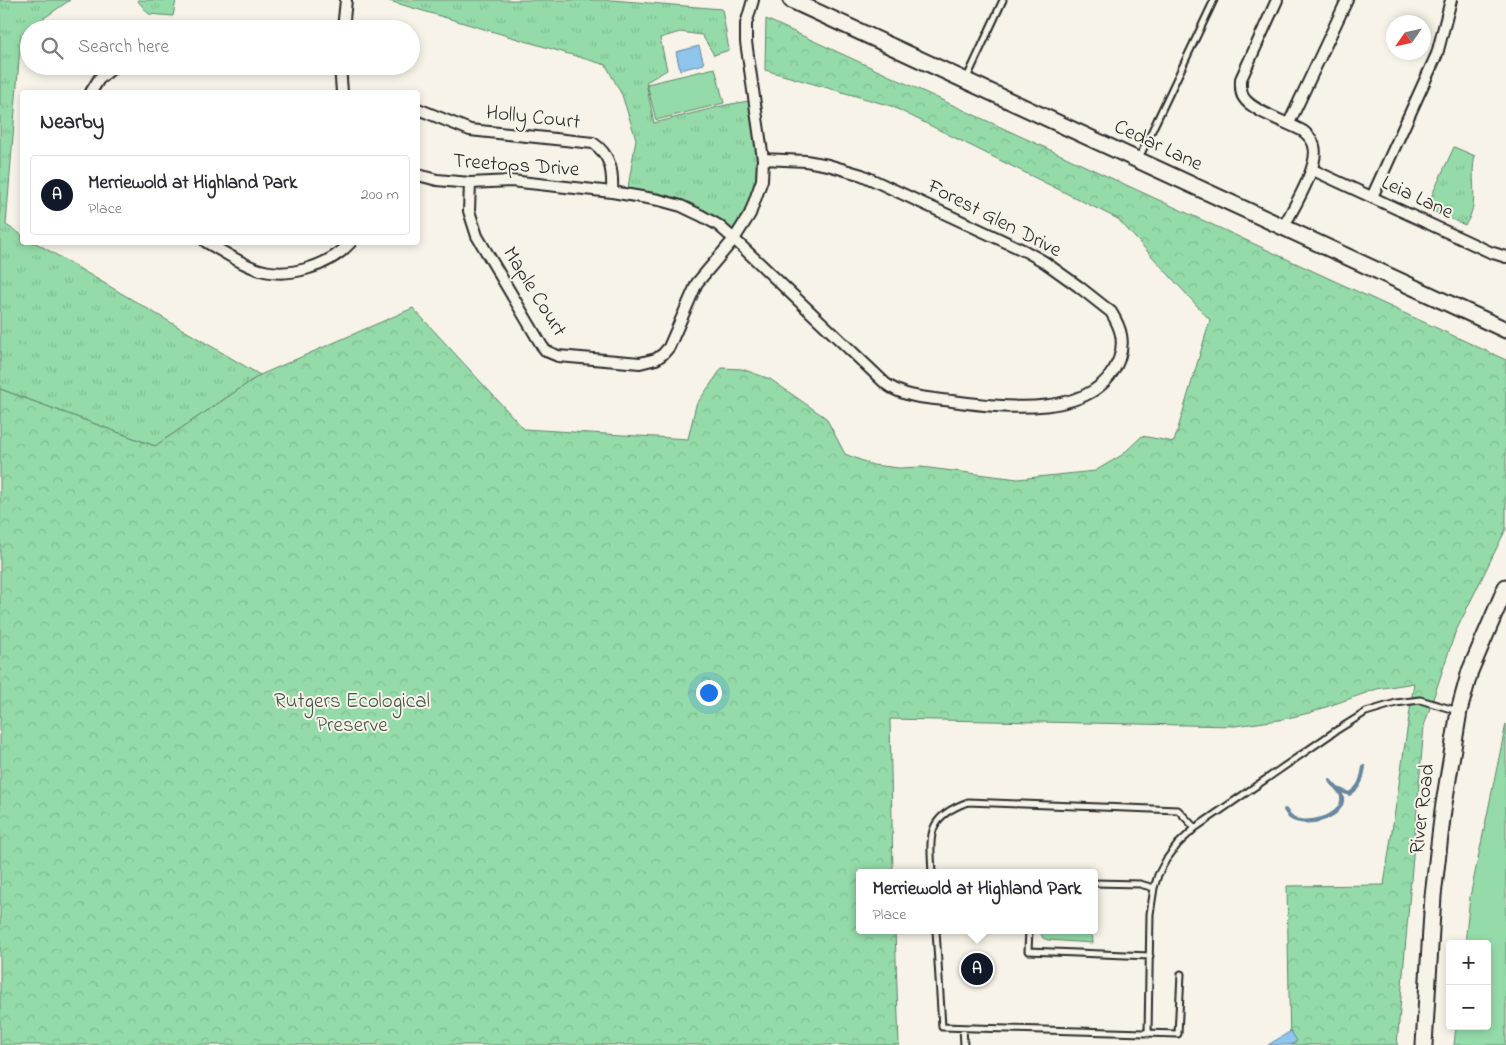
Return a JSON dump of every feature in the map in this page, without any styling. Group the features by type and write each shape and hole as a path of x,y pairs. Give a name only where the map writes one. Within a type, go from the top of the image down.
{"street":[{"path":"344,20 346,0"},
{"path":"734,239 743,228 757,198 762,180 763,159 746,42 746,24 753,0"},
{"name":"Cedar Lane","path":"791,0 1506,330"},
{"path":"1277,0 1241,79 1241,86 1244,98 1251,106 1303,131 1310,138 1314,146 1316,156 1312,170 1283,228"},
{"path":"1289,123 1347,0"},
{"path":"1372,197 1437,54 1451,0"},
{"path":"92,90 104,75"},
{"path":"341,75 342,90"},
{"name":"Holly Court","path":"420,110 470,130 594,144 607,156 613,176 612,192"},
{"name":"Forest Glen Drive","path":"612,192 660,200 682,206 718,225 888,386 901,393 916,397 1005,408 1041,406 1070,401 1094,390 1111,373 1117,363 1121,352 1121,330 1111,312 1064,276 1025,251 866,177 828,165 806,161 763,159"},
{"name":"Leia Lane","path":"1312,170 1490,252 1506,257"},
{"name":"Treetops Drive","path":"420,176 437,180 470,182 511,181 612,192"},
{"name":"Maple Court","path":"470,182 470,212 482,244 542,346 546,351 558,356 640,363 656,359 669,347 697,283 734,239"},
{"path":"212,245 254,268 271,272 305,269 323,264 338,256 348,245"},
{"name":"River Road","path":"1424,1045 1433,896 1443,810 1459,711 1470,671 1506,587"}],"lane":[{"path":"966,80 1003,0"},
{"path":"1138,160 1214,0"},
{"path":"1148,1034 1150,914 1154,888 1166,860 1178,844 1196,828 1334,732 1366,712 1396,703 1420,700 1459,711"},
{"path":"932,869 930,839 933,828 954,807 968,802 1178,810 1196,828"},
{"path":"1098,883 1140,884 1154,888"},
{"path":"936,934 942,1027 1178,1034 1180,974"},
{"path":"1029,934 1028,951 1150,956"},
{"path":"962,1028 964,1045"}],"green space":[{"path":"0,0 70,0 41,20 20,20 20,47 6,225 20,234 20,245 39,245 260,375 155,446 0,389"},
{"path":"137,0 176,0 173,16 149,14"},
{"path":"386,0 612,0 722,9 729,50 714,55 702,35 680,32 660,38 667,70 646,82 654,123 754,100 762,180 734,239 702,216 627,194 636,139 622,95 606,65"},
{"name":"Rutgers Ecological Preserve","path":"766,19 1506,360 1506,529 1455,633 1424,726 1397,1045 1290,1045 1287,886 1384,885 1414,683 1377,689 1309,713 1279,720 1235,726 890,719 893,869 856,869 856,934 895,934 899,1045 0,1045 0,389 155,446 260,375 413,308 524,429 688,439 696,405 722,368 742,369 770,379 826,418 845,454 873,465 899,468 921,467 1018,479 1095,471 1122,455 1142,436 1174,442 1210,320 1118,219 891,106 765,70"},
{"path":"715,68 724,103 656,120 647,84"},
{"path":"1454,147 1475,156 1473,174 1474,200 1470,217 1465,225 1426,208"},
{"path":"1506,724 1506,1045 1454,1045 1456,1030 1491,1030 1491,940 1465,940 1470,897"},
{"path":"1041,934 1092,934 1093,943 1048,940 1043,938"}],"water":[{"path":"699,46 704,64 680,70 676,52"},
{"path":"1291,1031 1297,1041 1291,1045 1268,1045"}],"waterway":[{"path":"1338,789 1349,794 1353,792 1360,783 1364,767"},
{"path":"1285,810 1290,817 1304,821 1322,819 1337,811 1342,797 1330,781"}],"place":[{"name":"Merriewold at Highland Park","path":"977,969"}]}
